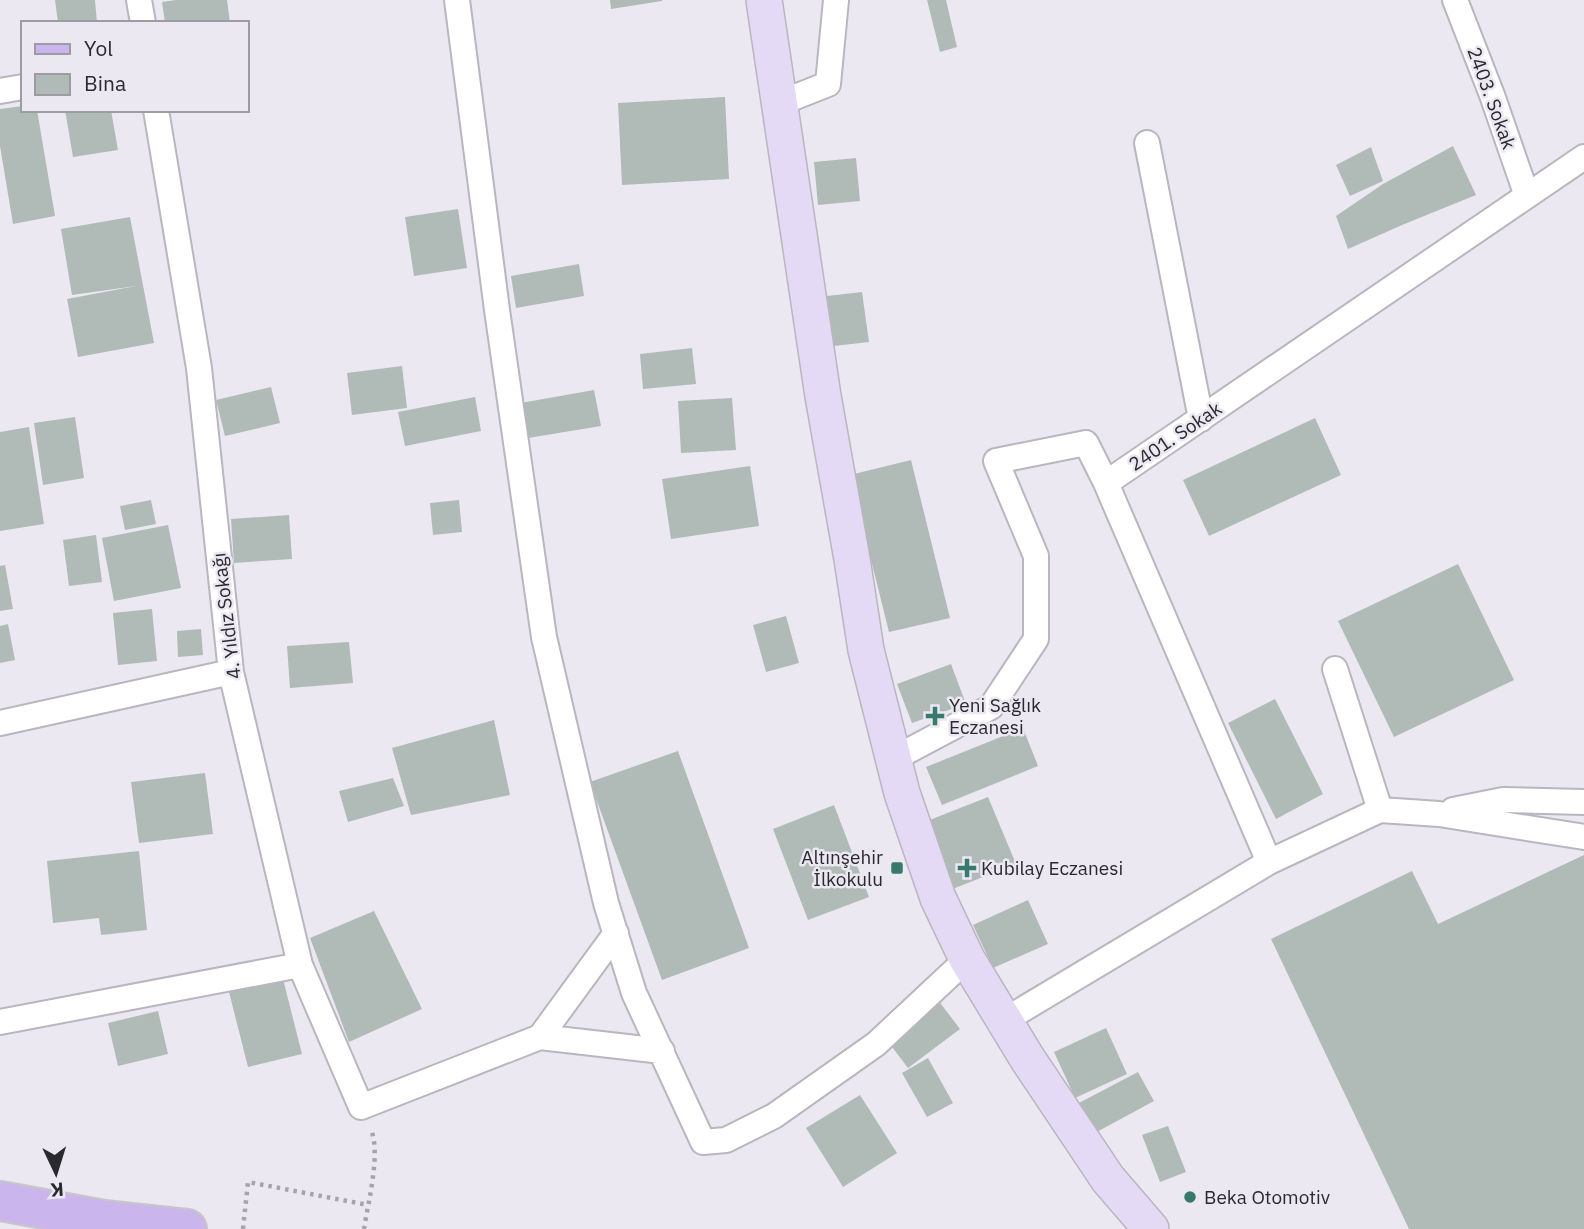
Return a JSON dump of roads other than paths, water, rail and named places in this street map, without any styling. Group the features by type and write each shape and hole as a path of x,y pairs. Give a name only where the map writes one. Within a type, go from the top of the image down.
{"main road":[{"path":"0,1201 104,1220 187,1229"}],"street":[{"path":"139,0 143,21"},
{"path":"457,0 497,310 544,637 606,903 634,993 704,1142 726,1140 774,1116 876,1044 967,959"},
{"path":"764,0 821,383 866,650 902,793 938,898 967,959 1027,1058 1108,1179 1152,1229"},
{"path":"780,103 828,84 836,0"},
{"name":"2403. Sokak","path":"1455,0 1527,196"},
{"path":"0,91 21,87"},
{"name":"4. Yıldız Sokağı","path":"156,112 199,368 231,672 300,965 361,1107 540,1037"},
{"path":"1147,143 1200,419"},
{"name":"2401. Sokak","path":"1106,483 1584,158"},
{"path":"893,759 991,707 1036,639 1036,556 996,461 1086,443 1106,483 1269,862"},
{"path":"1335,669 1380,810"},
{"path":"0,723 231,672"},
{"path":"1439,814 1503,800 1584,802"},
{"path":"1005,1020 1269,862 1380,810 1439,814 1584,836"},
{"path":"616,933 540,1037 662,1051"},
{"path":"0,1022 300,965"},
{"path":"1108,1179 1114,1229"}],"place":[{"name":"Yeni Sağlık Eczanesi","path":"935,716"},
{"name":"Altınşehir İlkokulu","path":"897,868"},
{"name":"Kubilay Eczanesi","path":"967,868"},
{"name":"Beka Otomotiv","path":"1190,1197"}]}
